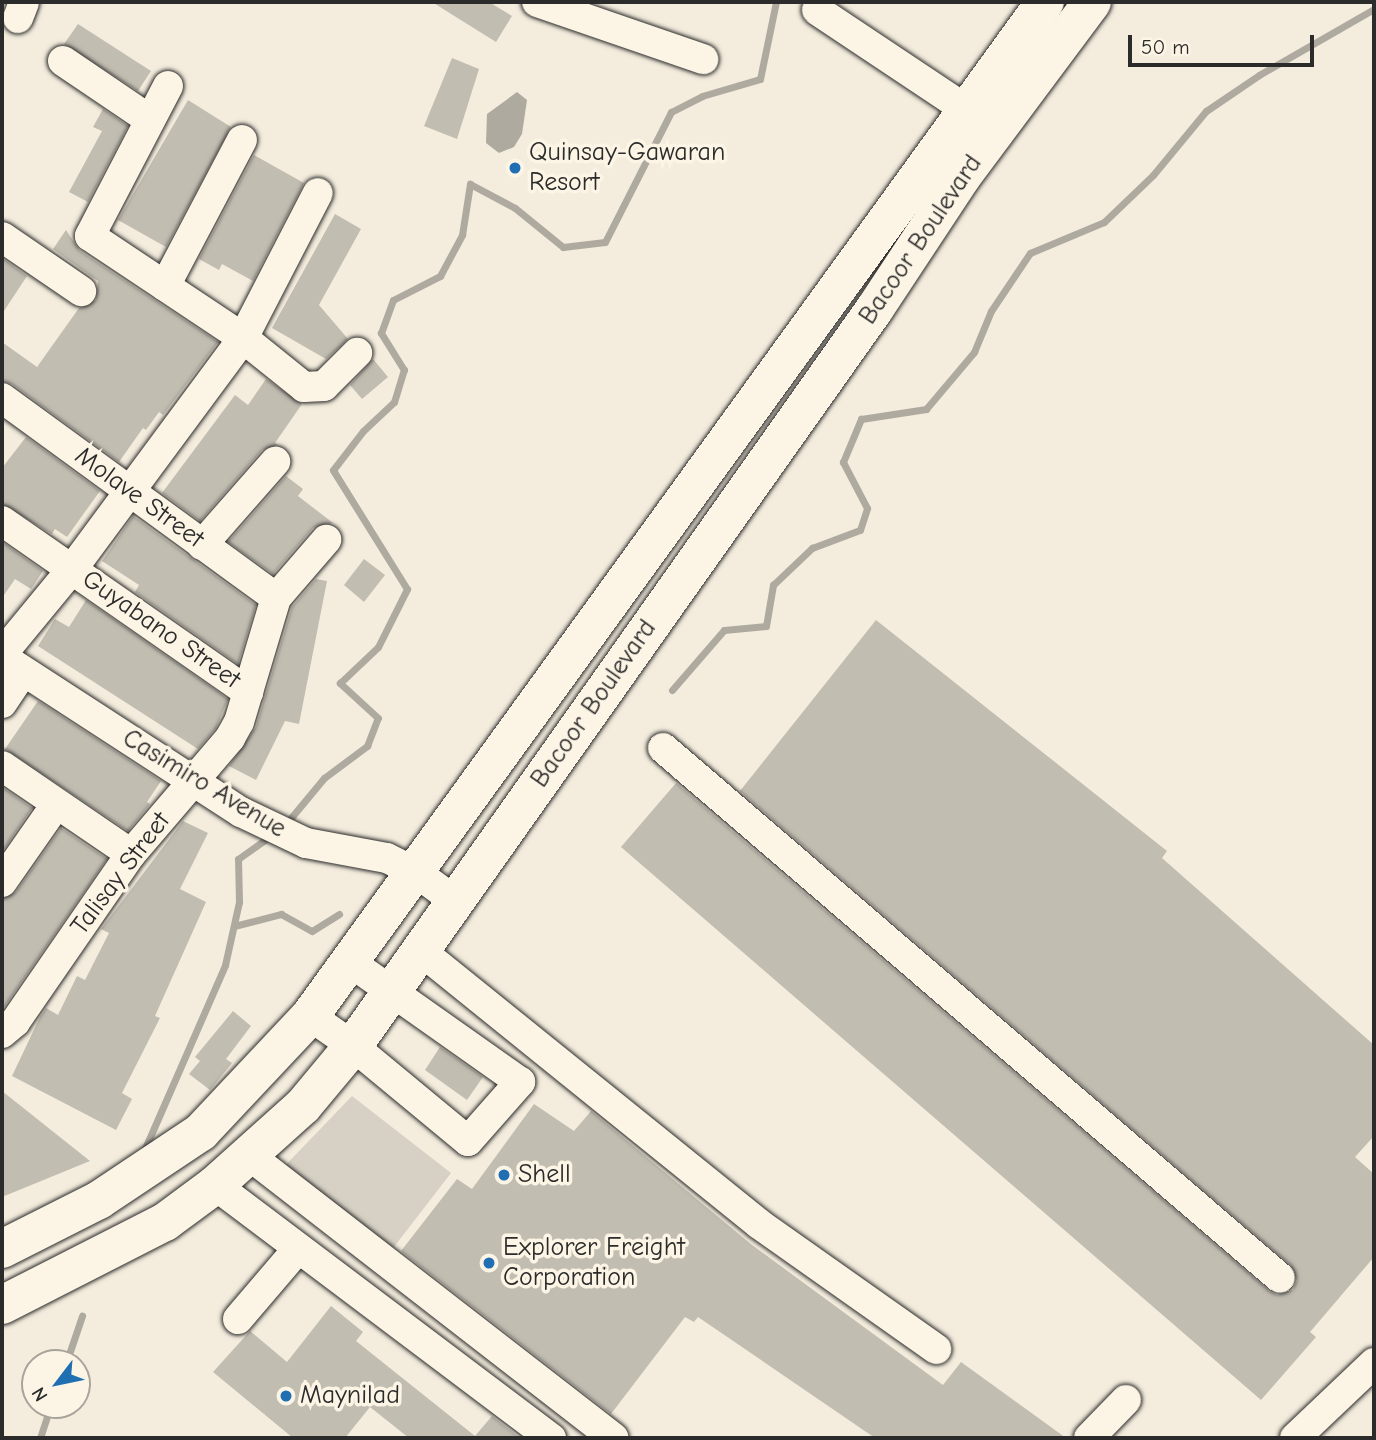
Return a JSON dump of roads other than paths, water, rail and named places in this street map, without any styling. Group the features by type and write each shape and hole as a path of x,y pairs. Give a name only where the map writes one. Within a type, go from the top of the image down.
{"main road":[{"name":"Bacoor Boulevard","path":"2,1249 99,1200 201,1132 310,1016 417,873 1045,2"},
{"name":"Bacoor Boulevard","path":"2,1305 164,1222 215,1185 303,1106 354,1046 867,320 961,178 1092,2"}],"street":[{"path":"537,2 703,59"},
{"path":"817,10 967,110"},
{"path":"63,61 150,120"},
{"path":"168,86 90,236 243,338 310,390 324,386 357,353"},
{"path":"165,286 242,140"},
{"path":"2,704 9,661 73,568 243,338 318,193"},
{"path":"2,237 81,291"},
{"name":"Molave Street","path":"2,398 276,598"},
{"path":"202,545 275,462"},
{"name":"Guyabano Street","path":"2,520 248,692"},
{"path":"276,598 326,541"},
{"name":"Talisay Street","path":"3,1033 131,853 230,738 248,692 276,598"},
{"name":"Casimiro Avenue","path":"9,661 244,814 306,843 387,858 417,873 455,901"},
{"path":"663,748 1280,1278"},
{"path":"2,766 55,806 131,853"},
{"path":"2,882 55,806"},
{"path":"421,951 759,1224 936,1349"},
{"path":"310,1016 354,1046 468,1141 520,1082 350,962"},
{"path":"250,1156 613,1438"},
{"path":"215,1185 297,1251 551,1438"},
{"path":"238,1319 297,1251"},
{"path":"1295,1438 1374,1363"},
{"path":"1089,1438 1126,1400"}],"waterway":[{"path":"285,825 324,778 367,746 378,718 340,683 378,647 407,589 333,470 363,431 394,402 404,370 381,333 393,300 440,276 462,235 470,184 515,208 563,247 605,242 671,112 702,96 760,79 776,2"},
{"path":"672,690 724,630 766,626 773,585 812,548 860,530 867,508 843,462 861,419 926,409 974,352 991,311 1030,253 1104,222 1153,175 1206,111 1259,75 1374,9"},
{"path":"143,1153 225,965 239,902 238,859 273,834"},
{"path":"234,926 281,914 312,931 339,914"},
{"path":"71,1349 82,1316"},
{"path":"40,1438 46,1419"}],"place":[{"name":"Quinsay-Gawaran Resort","path":"515,168"},
{"name":"Shell","path":"504,1175"},
{"name":"Explorer Freight Corporation","path":"489,1263"},
{"name":"Maynilad","path":"286,1396"}]}
